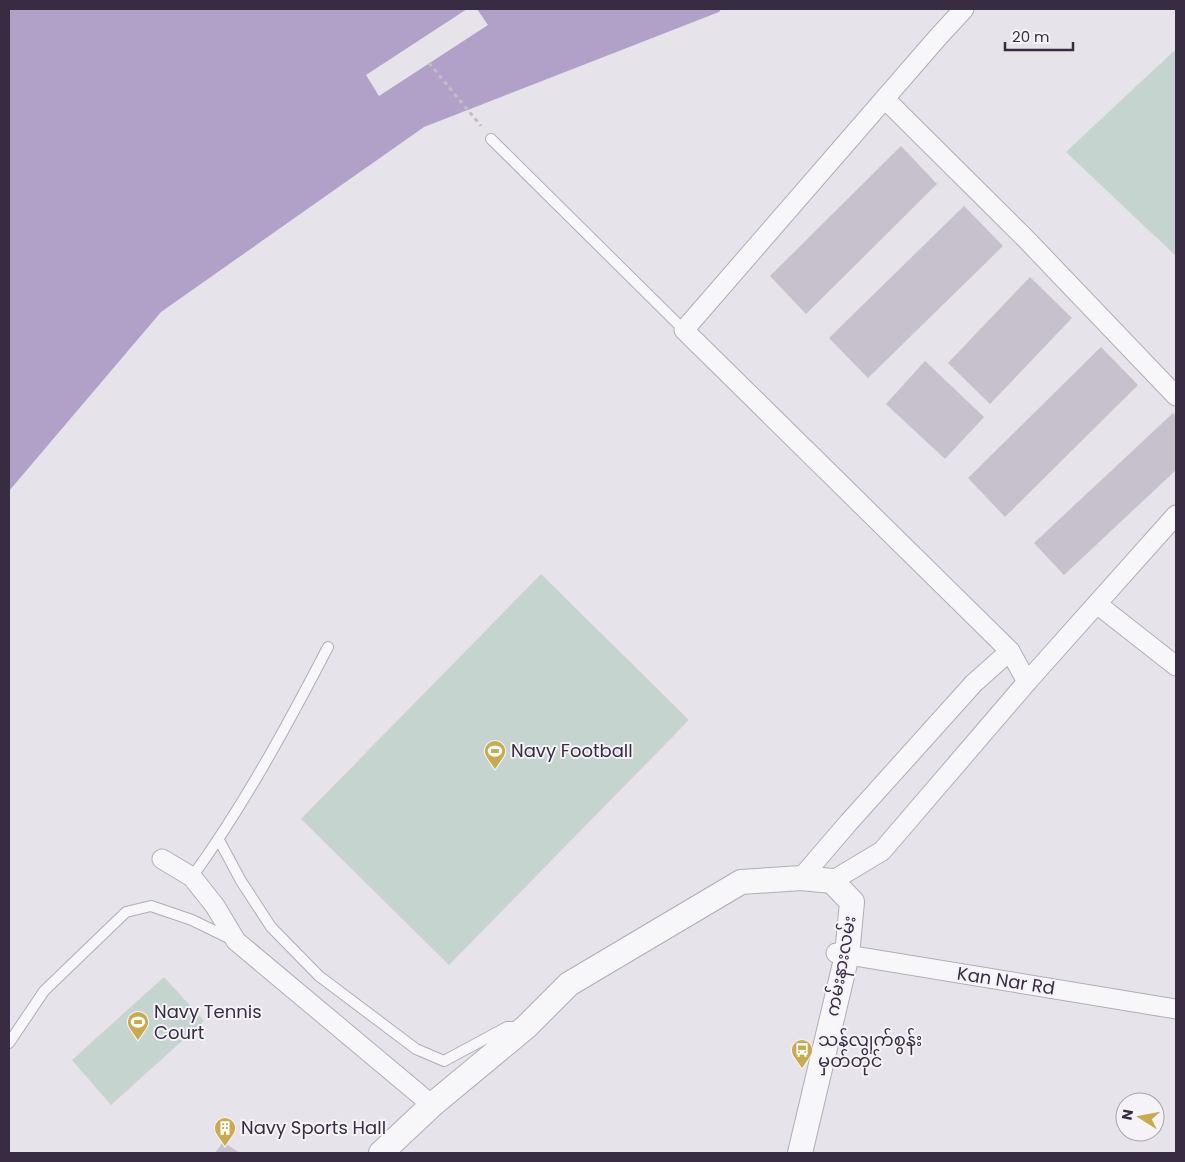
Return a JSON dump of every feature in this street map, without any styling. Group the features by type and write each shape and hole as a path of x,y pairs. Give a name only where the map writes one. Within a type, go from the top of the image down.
{"street":[{"path":"964,9 684,330 1010,651 1027,682"},
{"path":"886,99 1025,238 1176,396"},
{"path":"381,1153 432,1105 526,1027 569,984 741,882 801,878 832,881 882,850 1027,682 1176,515"},
{"path":"1097,604 1176,666"},
{"path":"801,878 974,683 1010,651"},
{"path":"162,859 192,878 215,906 236,941 432,1105"},
{"name":"ကမ်းနားလမ်း","path":"800,1153 841,954 840,900 832,881"},
{"name":"ကမ်းနားလမ်း","path":"791,1153 841,954"},
{"name":"Kan Nar Rd","path":"841,954 1176,1009"}],"lane":[{"path":"491,139 684,330"},
{"path":"192,878 219,840 293,715 328,647"},
{"path":"219,840 241,881 271,927 319,976 416,1050 444,1061 507,1027 526,1027"},
{"path":"9,1043 44,991 126,912 150,906 192,920 236,941"}],"path":[{"path":"429,63 491,139"}],"shaded area":[{"path":"9,9 721,9 719,12 424,127 161,312 9,491"},
{"path":"1176,49 1176,256 1066,152"},
{"name":"Navy Football","path":"541,574 689,720 449,965 301,819"},
{"name":"Navy Tennis Court","path":"164,977 204,1021 111,1105 72,1060"}],"pier":[{"path":"467,9 477,9 488,25 379,96 366,75"}],"building":[{"path":"901,146 937,184 806,314 770,276"},
{"path":"964,206 1003,246 868,378 829,338"},
{"path":"1030,277 1072,318 990,404 948,363"},
{"path":"1101,347 1138,385 1005,517 968,478"},
{"path":"925,361 984,417 945,459 886,404"},
{"path":"1173,413 1176,417 1176,470 1064,575 1034,543"},
{"name":"Navy Sports Hall","path":"223,1142 240,1153 215,1153"}],"place":[{"name":"Navy Football","path":"495,770"},
{"name":"Navy Tennis Court","path":"138,1041"},
{"name":"သန်လျက်စွန်း မှတ်တိုင်","path":"802,1069"},
{"name":"Navy Sports Hall","path":"225,1147"}]}
